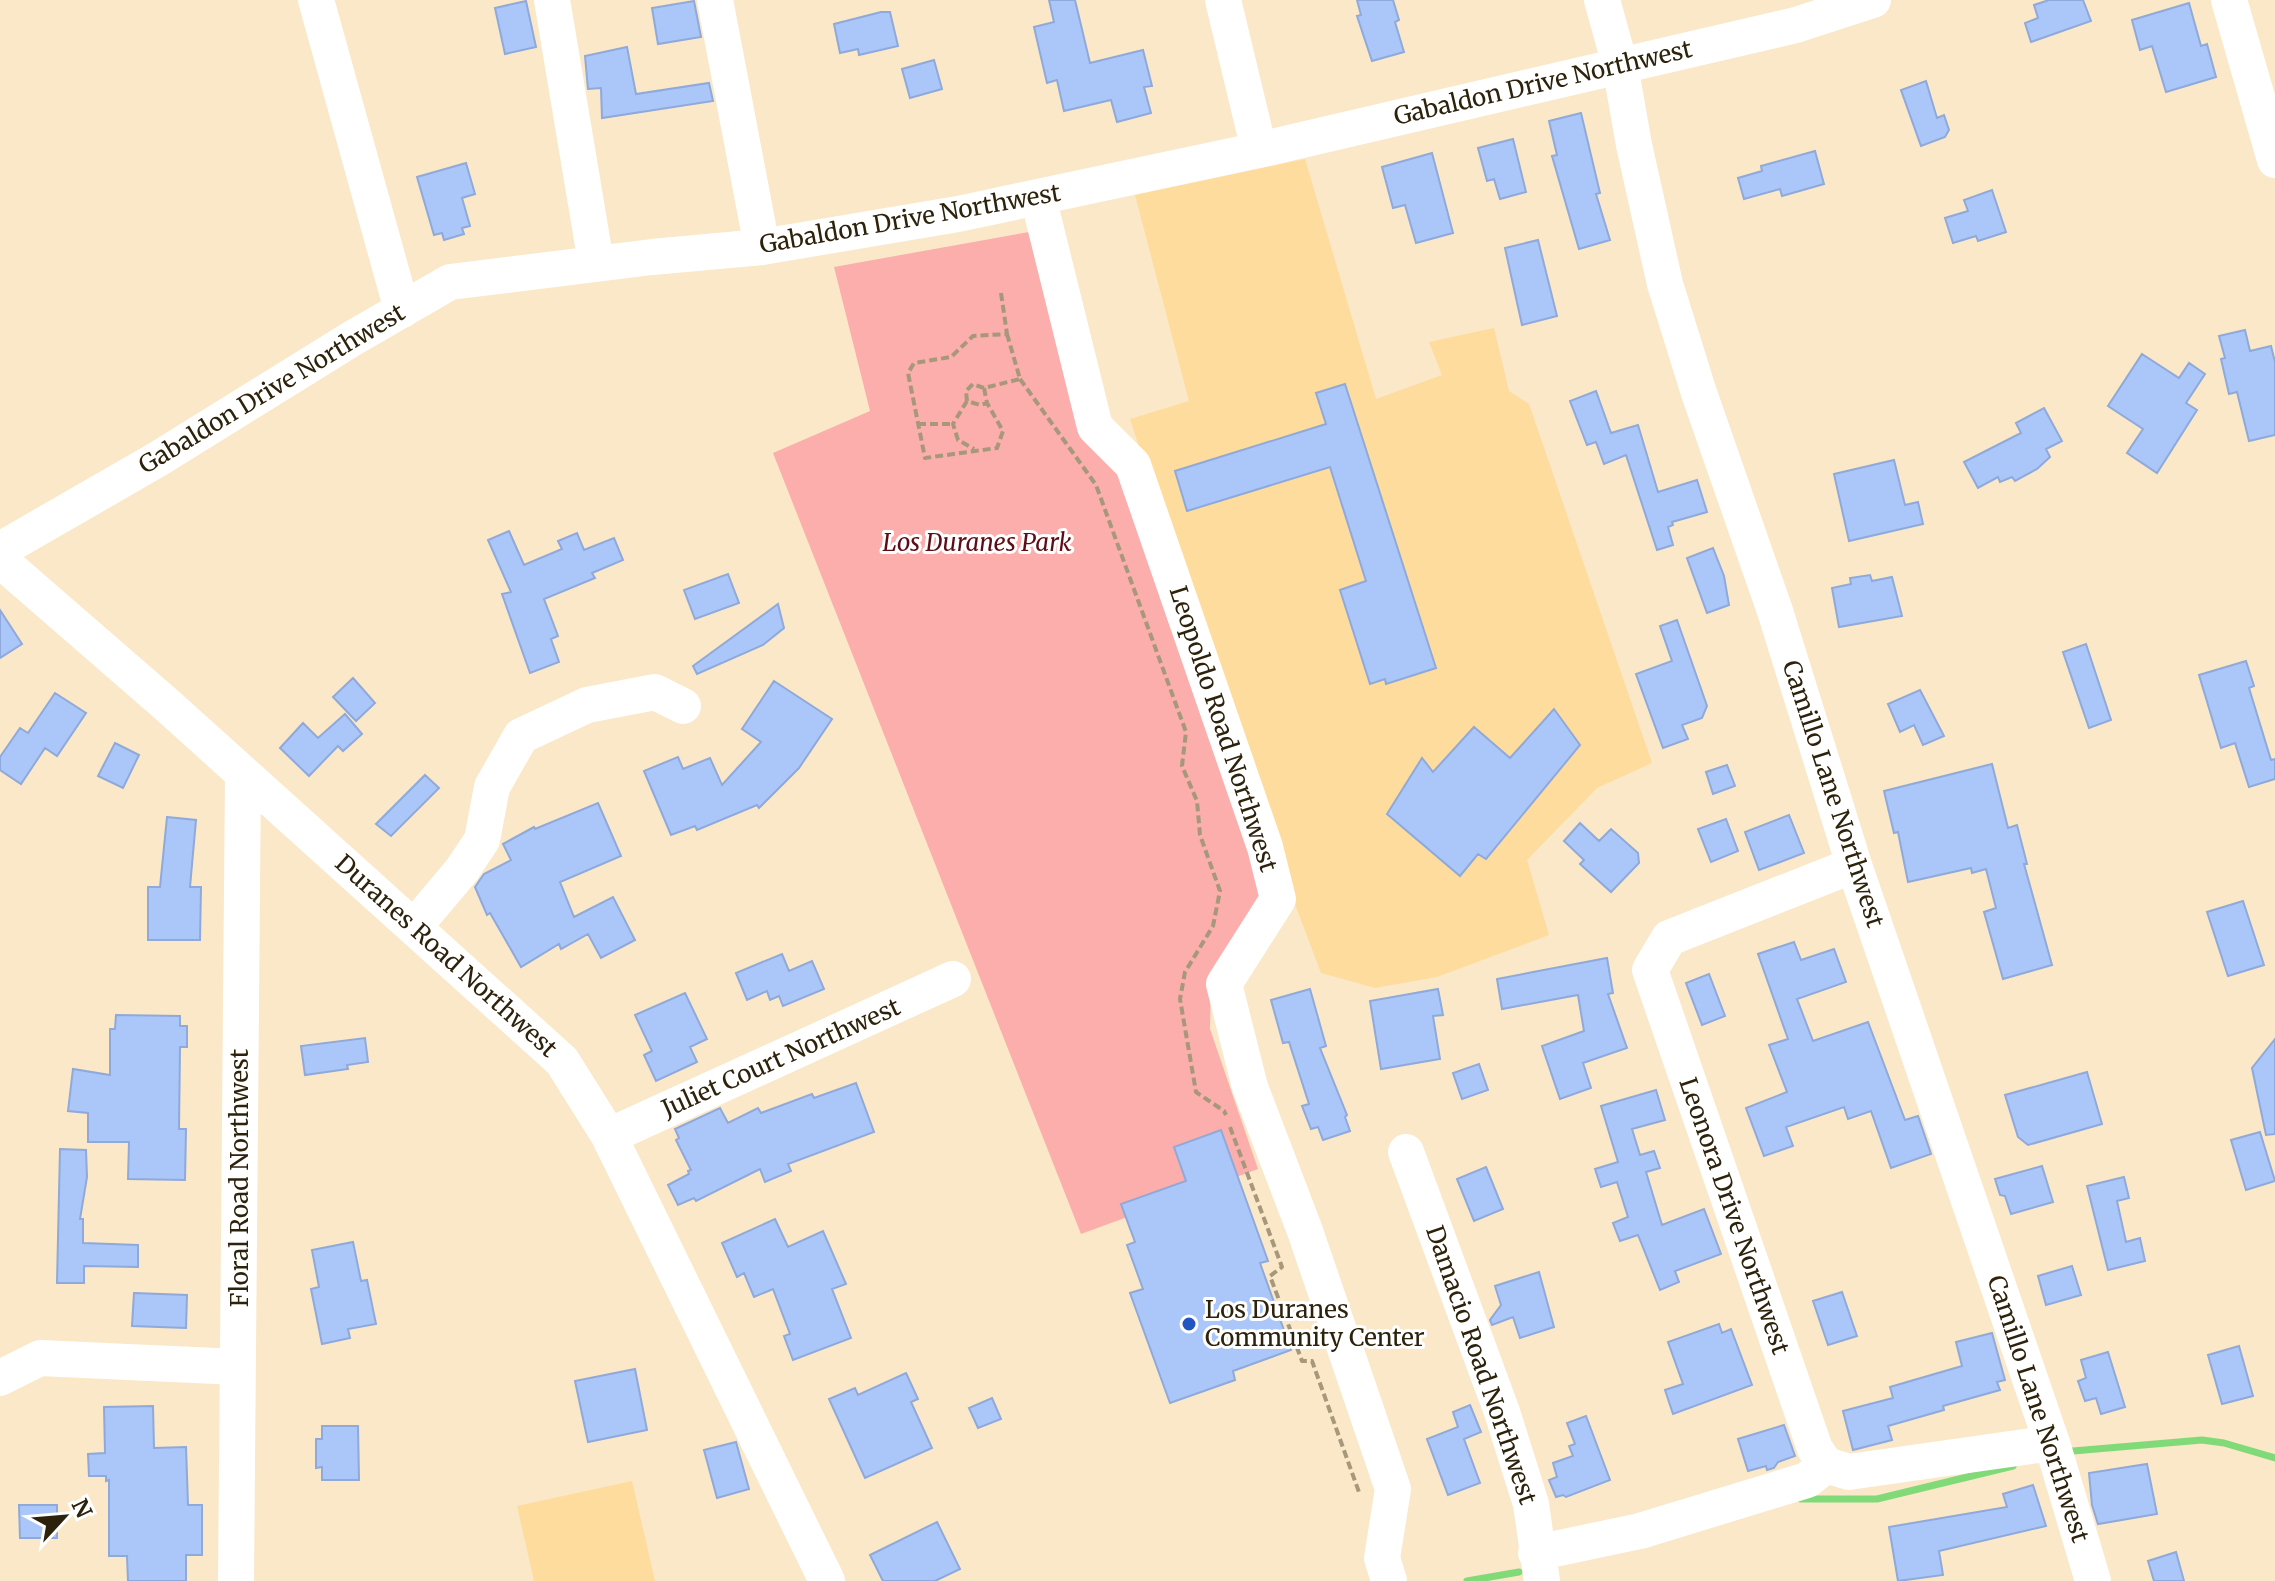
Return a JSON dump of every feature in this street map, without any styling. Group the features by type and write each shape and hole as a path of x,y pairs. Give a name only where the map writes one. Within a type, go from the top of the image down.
{"street":[{"path":"316,0 402,310"},
{"path":"552,0 596,263"},
{"path":"715,0 762,247"},
{"path":"1223,0 1259,150"},
{"name":"Camillo Lane Northwest","path":"1602,0 1620,65 1665,284 1699,393 1775,611 1854,865 2052,1443 2093,1581"},
{"name":"Gabaldon Drive Northwest","path":"0,550 158,459 450,282 596,263 762,247 958,214 1259,150 1796,25 1873,0"},
{"path":"2229,0 2275,160"},
{"name":"Leopoldo Road Northwest","path":"1038,197 1095,427 1133,465 1265,847 1278,899 1224,984 1250,1087 1305,1231 1393,1489 1382,1558 1389,1581"},
{"name":"Duranes Road Northwest","path":"0,560 167,705 562,1061 609,1136 827,1581"},
{"path":"414,927 462,870 482,840 492,787 521,736 587,705 628,697 655,692 683,706"},
{"name":"Floral Road Northwest","path":"236,1581 243,775"},
{"name":"Leonora Drive Northwest","path":"1826,1465 1815,1449 1650,970 1669,938 1854,865"},
{"name":"Juliet Court Northwest","path":"609,1136 953,979"},
{"name":"Damacio Road Northwest","path":"1406,1152 1502,1412 1531,1504 1539,1567"},
{"path":"0,1378 40,1358 238,1367"},
{"path":"1539,1567 1640,1531 1807,1480 1826,1465 1849,1472 2052,1443"}],"path":[{"path":"1001,293 1007,334 1020,379 1096,485 1186,732 1182,766 1197,801 1200,835 1220,891 1213,926 1185,972 1180,999 1196,1092 1224,1111 1282,1267 1270,1276 1302,1361 1312,1361 1365,1506"},
{"path":"984,388 987,403 1003,431 997,448 925,458 908,373 914,363 951,357 973,336 1007,334"},
{"path":"976,451 958,440 953,424 967,401 966,391 973,384 984,388 1020,379"},
{"path":"967,401 980,405 987,403"},
{"path":"918,424 953,424"}],"shaded area":[{"path":"1305,159 1376,399 1442,375 1429,342 1494,328 1509,391 1529,404 1652,763 1597,788 1527,860 1549,935 1437,977 1375,988 1321,973 1256,801 1130,419 1189,401 1135,195"},
{"path":"632,1481 655,1581 534,1581 517,1506"}],"green space":[{"name":"Los Duranes Park","path":"1029,232 1263,879 1263,906 1211,975 1210,1029 1258,1169 1081,1234 773,453 870,411 834,267"}],"building":[{"path":"1049,0 1075,0 1090,63 1143,50 1152,86 1144,87 1151,113 1117,122 1111,100 1064,111 1057,80 1047,83 1034,27 1054,22"},
{"path":"1357,0 1393,0 1399,20 1395,22 1404,52 1372,61 1357,16 1361,15"},
{"path":"2049,0 2083,0 2091,21 2031,42 2025,23 2038,18 2034,5"},
{"path":"526,1 536,47 505,54 495,8"},
{"path":"694,1 701,37 658,44 652,8"},
{"path":"2189,3 2201,46 2207,44 2216,77 2166,92 2152,46 2140,50 2132,20"},
{"path":"890,12 898,46 859,55 858,49 840,53 834,24"},
{"path":"627,47 636,94 709,83 713,101 602,118 601,88 588,89 585,56"},
{"path":"934,60 942,89 910,98 902,69"},
{"path":"1926,81 1937,118 1944,115 1949,130 1945,137 1921,146 1901,90"},
{"path":"1581,113 1600,193 1596,194 1610,240 1579,249 1552,156 1557,155 1549,121"},
{"path":"1513,139 1526,192 1500,199 1494,179 1487,181 1478,148"},
{"path":"1815,151 1824,184 1782,196 1780,189 1744,199 1738,178 1762,171 1761,166"},
{"path":"1432,153 1453,233 1416,243 1405,205 1393,208 1382,167"},
{"path":"466,163 475,194 462,198 470,226 462,228 464,234 444,240 442,233 434,235 417,177"},
{"path":"1992,190 2006,232 1978,241 1976,236 1953,243 1945,218 1968,211 1964,200"},
{"path":"1538,240 1557,316 1522,325 1505,248"},
{"path":"2245,330 2250,351 2271,346 2275,362 2275,435 2249,441 2237,392 2229,394 2219,336"},
{"path":"2142,354 2179,378 2189,363 2205,374 2186,403 2197,410 2157,473 2127,453 2143,429 2108,406"},
{"path":"1345,384 1436,668 1386,684 1385,679 1370,684 1340,590 1366,581 1330,467 1187,511 1175,471 1326,424 1316,393"},
{"path":"1596,391 1611,433 1638,425 1658,492 1697,480 1707,512 1672,522 1673,525 1668,527 1673,545 1657,550 1626,455 1604,464 1596,442 1587,445 1570,401"},
{"path":"2044,408 2062,441 2046,449 2050,457 2037,469 2015,481 2012,477 2000,482 1998,477 1978,488 1964,462 2021,433 2016,423"},
{"path":"1894,460 1905,505 1918,502 1923,524 1849,541 1834,474"},
{"path":"509,531 524,565 562,549 558,541 577,533 584,550 614,538 623,560 592,573 595,578 544,599 558,636 551,639 559,662 530,673 502,594 511,592 488,540"},
{"path":"1713,548 1724,576 1729,605 1707,613 1687,558"},
{"path":"728,574 739,603 695,619 684,590"},
{"path":"1870,575 1872,581 1892,577 1902,616 1839,627 1832,588 1851,584 1850,578"},
{"path":"778,604 784,628 763,645 697,674 693,666"},
{"path":"0,610 22,644 0,658"},
{"path":"1677,620 1707,706 1702,718 1682,725 1688,739 1663,748 1636,674 1672,661 1660,626"},
{"path":"2086,644 2111,720 2089,728 2063,652"},
{"path":"2246,661 2254,686 2249,688 2271,760 2275,759 2275,779 2249,787 2235,743 2221,748 2199,675"},
{"path":"353,678 375,703 356,721 333,697"},
{"path":"774,681 832,719 799,768 759,808 757,805 697,830 695,826 671,835 644,771 678,757 683,769 710,758 722,785 761,742 742,729"},
{"path":"1920,690 1944,736 1923,745 1914,725 1900,732 1888,704"},
{"path":"55,693 86,713 57,756 45,748 21,784 0,770 0,757 20,728 28,733"},
{"path":"1554,709 1580,745 1486,859 1478,854 1460,876 1387,814 1422,758 1433,772 1474,727 1510,758"},
{"path":"345,714 362,734 343,751 338,746 309,776 280,748 303,723 318,738"},
{"path":"115,743 139,755 123,788 98,776"},
{"path":"1992,764 2008,828 2017,825 2027,864 2024,864 2052,965 2003,979 1984,912 1996,908 1986,869 1972,873 1971,868 1908,882 1898,832 1894,833 1884,791"},
{"path":"1727,765 1735,786 1713,794 1706,772"},
{"path":"425,775 439,788 391,836 376,824"},
{"path":"598,803 621,856 560,882 574,917 613,897 635,940 601,958 588,934 561,949 559,944 521,967 490,913 487,915 475,887 484,874 511,860 503,844 534,827"},
{"path":"1789,815 1804,853 1759,870 1745,832"},
{"path":"167,817 196,820 190,887 201,887 200,940 148,940 148,887 160,887"},
{"path":"1726,819 1738,851 1711,862 1698,829"},
{"path":"1580,823 1599,841 1611,829 1638,853 1639,863 1611,892 1580,864 1584,860 1564,841"},
{"path":"2243,901 2264,965 2228,976 2207,912"},
{"path":"1794,942 1801,960 1834,949 1846,982 1797,999 1813,1041 1868,1022 1905,1120 1918,1116 1931,1154 1891,1168 1871,1111 1848,1119 1844,1107 1786,1127 1793,1146 1764,1156 1746,1108 1787,1092 1769,1045 1788,1039 1758,954"},
{"path":"782,954 789,971 812,961 824,989 783,1006 779,996 770,1000 767,991 747,1000 736,973"},
{"path":"1607,958 1613,993 1608,994 1627,1048 1583,1063 1591,1088 1560,1099 1542,1046 1584,1031 1578,995 1502,1009 1497,979"},
{"path":"1709,974 1725,1016 1702,1025 1686,983"},
{"path":"1310,989 1326,1046 1320,1048 1347,1115 1350,1131 1323,1140 1318,1127 1311,1129 1302,1106 1309,1104 1289,1042 1283,1043 1271,1000"},
{"path":"1438,989 1443,1015 1433,1016 1440,1059 1381,1069 1370,1001"},
{"path":"685,993 707,1039 690,1047 697,1062 656,1081 644,1055 652,1051 635,1015"},
{"path":"116,1015 180,1016 180,1026 187,1026 187,1047 180,1047 179,1129 186,1129 185,1180 128,1179 129,1142 88,1142 88,1113 68,1111 73,1069 110,1075 110,1029 115,1029"},
{"path":"365,1038 368,1062 347,1065 348,1069 305,1075 301,1046"},
{"path":"2275,1039 2275,1134 2266,1135 2252,1068"},
{"path":"1479,1064 1488,1090 1462,1099 1453,1073"},
{"path":"2087,1072 2102,1124 2028,1145 2018,1137 2005,1095"},
{"path":"856,1083 874,1132 788,1164 791,1171 765,1182 760,1169 696,1201 694,1198 678,1205 668,1185 691,1170 676,1140 679,1138 675,1129 720,1108 728,1123 758,1108 761,1113 812,1094 814,1098"},
{"path":"1656,1090 1665,1120 1632,1129 1640,1155 1654,1151 1660,1168 1646,1172 1662,1225 1704,1209 1721,1254 1675,1271 1679,1282 1660,1290 1638,1235 1620,1241 1613,1223 1628,1217 1617,1182 1601,1187 1595,1169 1618,1162 1601,1106"},
{"path":"1221,1130 1268,1261 1260,1263 1291,1350 1233,1371 1235,1380 1170,1403 1130,1293 1143,1289 1127,1245 1135,1242 1121,1204 1186,1181 1174,1147"},
{"path":"2260,1132 2275,1181 2246,1190 2231,1140"},
{"path":"60,1149 86,1150 87,1177 80,1219 83,1219 83,1243 138,1245 138,1267 84,1266 84,1283 57,1283"},
{"path":"2042,1166 2053,1202 2011,1214 1995,1179"},
{"path":"1486,1167 1503,1209 1474,1221 1457,1179"},
{"path":"2124,1177 2129,1198 2117,1201 2126,1242 2140,1238 2145,1261 2108,1270 2087,1186"},
{"path":"775,1219 788,1247 823,1231 846,1284 832,1289 851,1338 793,1360 784,1336 790,1334 773,1289 754,1297 744,1273 737,1277 722,1243"},
{"path":"353,1242 361,1281 367,1280 376,1324 348,1329 350,1338 322,1344 311,1289 319,1287 312,1250"},
{"path":"2072,1266 2081,1295 2046,1305 2038,1276"},
{"path":"1539,1272 1554,1327 1520,1338 1513,1317 1492,1325 1490,1320 1501,1305 1495,1286"},
{"path":"1842,1292 1857,1336 1828,1345 1813,1301"},
{"path":"134,1293 187,1295 186,1328 132,1326"},
{"path":"1719,1324 1722,1333 1731,1329 1752,1385 1673,1414 1665,1390 1683,1384 1668,1342"},
{"path":"1992,1333 2005,1380 1997,1382 2000,1390 1888,1426 1892,1440 1853,1450 1843,1411 1893,1398 1890,1387 1962,1366 1956,1342"},
{"path":"2239,1346 2253,1396 2222,1404 2208,1355"},
{"path":"2108,1352 2125,1407 2101,1414 2096,1398 2085,1401 2078,1381 2086,1378 2081,1360"},
{"path":"635,1369 647,1430 588,1442 575,1381"},
{"path":"906,1373 918,1399 911,1402 932,1448 865,1478 829,1399 855,1388 858,1395"},
{"path":"992,1398 1001,1419 978,1428 969,1408"},
{"path":"1470,1405 1481,1432 1464,1439 1480,1483 1448,1495 1427,1439 1458,1427 1453,1412"},
{"path":"153,1406 154,1448 186,1447 188,1505 202,1505 202,1555 186,1555 186,1581 128,1581 127,1556 109,1556 109,1480 106,1481 106,1476 89,1476 88,1454 105,1453 104,1407"},
{"path":"1586,1416 1610,1480 1566,1497 1556,1497 1549,1480 1557,1477 1553,1463 1573,1456 1569,1446 1575,1444 1567,1423"},
{"path":"1784,1425 1795,1456 1778,1462 1774,1468 1767,1470 1766,1466 1748,1471 1738,1439"},
{"path":"322,1426 358,1426 359,1480 322,1480 322,1467 316,1468 316,1439 322,1439"},
{"path":"736,1442 749,1489 717,1498 704,1450"},
{"path":"2147,1464 2157,1514 2098,1524 2092,1505 2089,1473"},
{"path":"2033,1485 2046,1526 1939,1551 1943,1575 1898,1581 1889,1527 2007,1507 2003,1494"},
{"path":"19,1505 57,1505 57,1538 20,1538"},
{"path":"937,1522 960,1569 935,1581 883,1581 870,1555"},
{"path":"2176,1552 2184,1581 2154,1581 2148,1561"}],"waterway":[{"path":"2073,1451 2202,1440 2275,1458"},
{"path":"1801,1499 1877,1499 2013,1466"},
{"path":"1467,1581 1519,1572"}],"place":[{"name":"Los Duranes Community Center","path":"1189,1324"}]}
